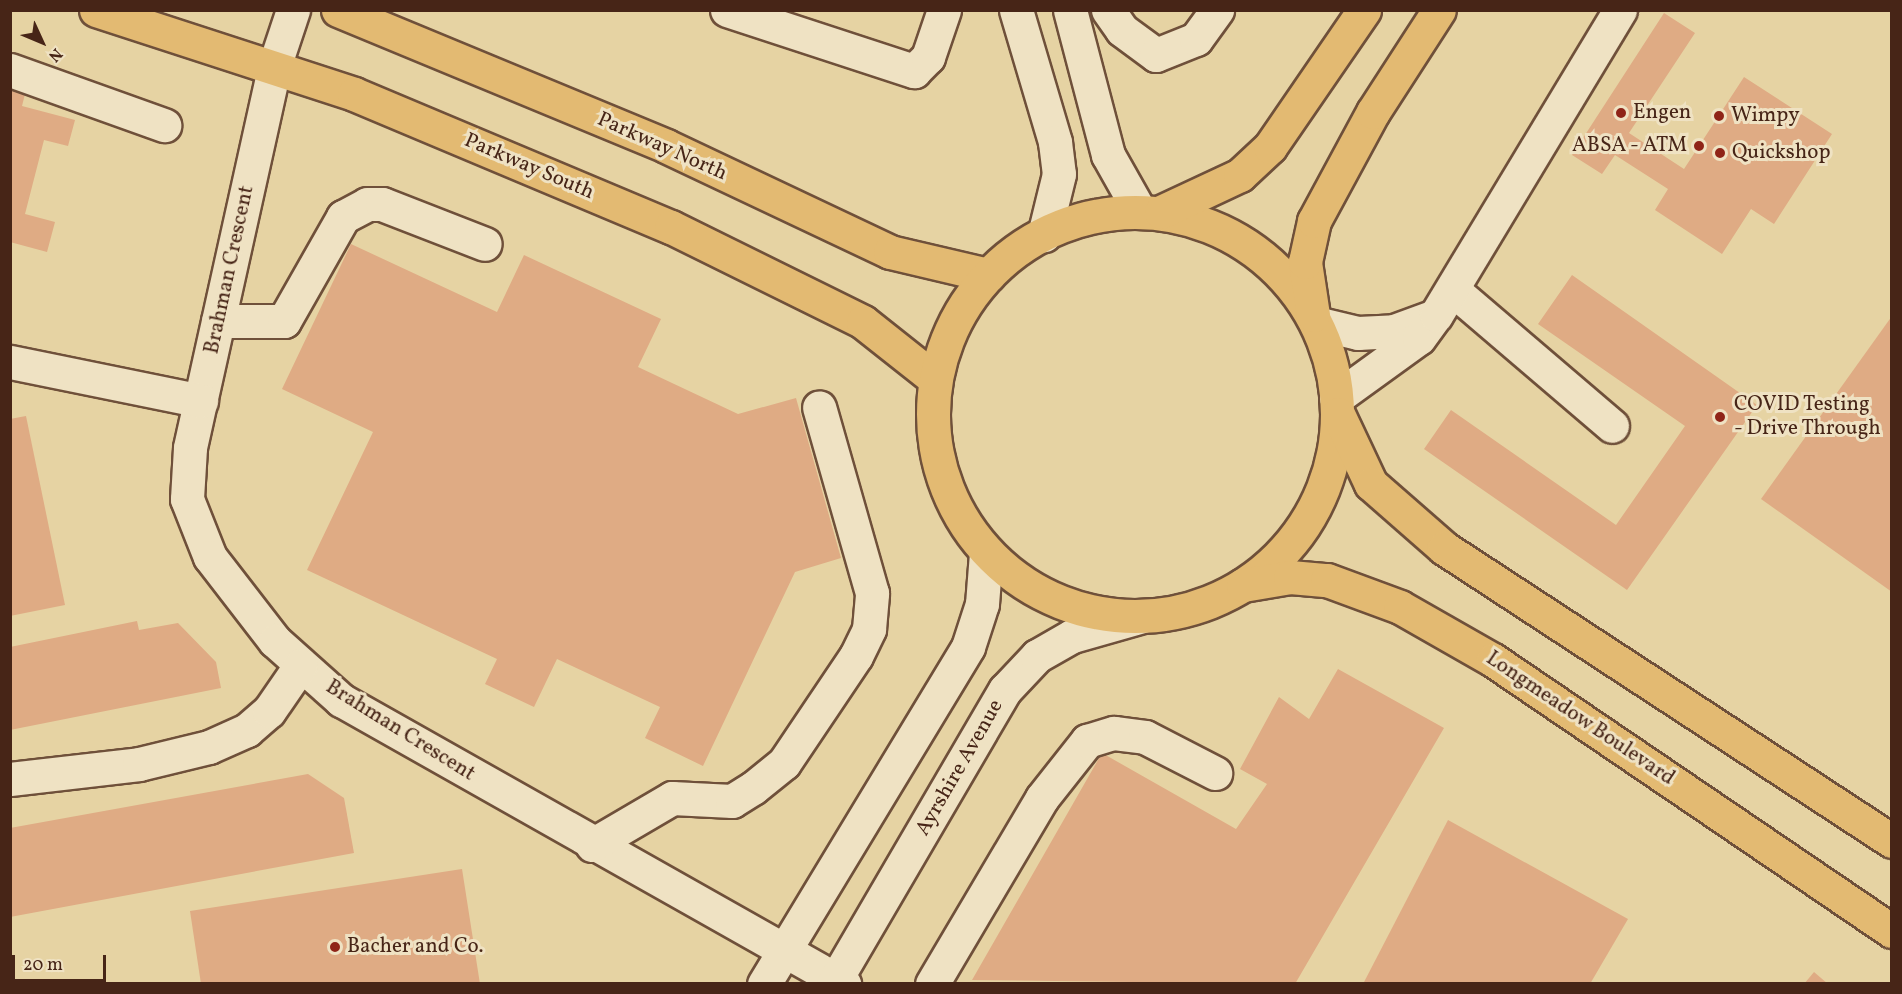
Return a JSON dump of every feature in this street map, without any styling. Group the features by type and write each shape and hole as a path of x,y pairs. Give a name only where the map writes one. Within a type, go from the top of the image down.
{"main road":[{"name":"Parkway South","path":"96,10 275,64 517,161 782,279 863,322 935,379"},
{"name":"Parkway North","path":"338,10 666,146 890,252 988,274"},
{"path":"1364,10 1270,147 1240,175 1150,211 1044,235 988,274 954,323 935,379 933,431 943,481 986,554 1043,594 1091,611 1143,616 1194,607 1240,586 1281,554 1312,512 1332,465 1337,406 1332,362 1315,319 1305,262 1314,220 1367,122 1439,10"},
{"path":"1150,211 1222,229 1274,264 1315,319"},
{"path":"1337,406 1371,484 1435,541 1892,841"},
{"name":"Longmeadow Boulevard","path":"1240,586 1290,577 1327,580 1400,608 1493,660 1892,931"}],"street":[{"name":"Brahman Crescent","path":"293,10 275,64 201,401 187,477 194,525 243,605 300,666 341,700 592,845 837,982"},
{"path":"727,10 914,72 928,57 944,10"},
{"path":"1016,10 1055,142 1059,174 1044,235"},
{"path":"1070,10 1108,155 1150,211"},
{"path":"1108,10 1122,30 1156,55 1196,39 1217,10"},
{"path":"1337,406 1419,338 1445,302 1620,10"},
{"path":"10,70 164,125"},
{"path":"218,321 284,321 344,217 366,204 382,204 485,244"},
{"path":"1315,319 1358,333 1394,332 1445,302"},
{"path":"1445,302 1612,426"},
{"path":"10,362 201,401"},
{"path":"592,845 672,798 732,801 753,788 784,764 856,656 869,629 872,592 819,407"},
{"path":"764,984 781,952 968,647 982,604 986,554"},
{"name":"Ayrshire Avenue","path":"837,982 1005,690 1037,656 1072,636 1143,616"},
{"path":"10,779 139,764 209,747 247,730 269,711 300,666"},
{"path":"932,984 1042,798 1087,741 1114,734 1145,737 1215,773"}],"building":[{"path":"1664,13 1695,33 1629,133 1684,169 1744,77 1832,134 1774,224 1751,209 1722,254 1655,210 1668,189 1615,155 1602,174 1572,155"},
{"path":"10,82 27,86 22,106 75,120 68,146 44,140 25,214 55,222 47,252 10,242"},
{"path":"351,244 497,312 524,255 661,319 638,367 738,414 796,398 841,558 795,572 703,766 645,738 660,707 557,659 534,707 485,684 497,659 307,570 373,432 282,389"},
{"path":"1572,275 1757,405 1627,590 1424,449 1451,410 1616,525 1685,426 1538,324"},
{"path":"1892,316 1892,592 1761,499"},
{"path":"26,416 65,605 10,616 10,419"},
{"path":"137,621 139,630 178,623 216,662 221,688 10,730 10,647"},
{"path":"1338,669 1444,728 1295,984 972,980 1102,753 1236,829 1267,784 1240,769 1279,697 1309,719"},
{"path":"308,774 344,798 354,853 10,917 10,828"},
{"path":"1448,820 1628,919 1590,984 1363,984"},
{"name":"Bacher and Co.","path":"462,869 480,984 201,984 190,911"},
{"path":"1814,972 1828,984 1804,984"}],"place":[{"name":"Engen","path":"1621,113"},
{"name":"Wimpy","path":"1719,116"},
{"name":"ABSA - ATM","path":"1699,146"},
{"name":"Quickshop","path":"1720,153"},
{"name":"COVID Testing - Drive Through","path":"1720,417"},
{"name":"Bacher and Co.","path":"335,947"}]}
